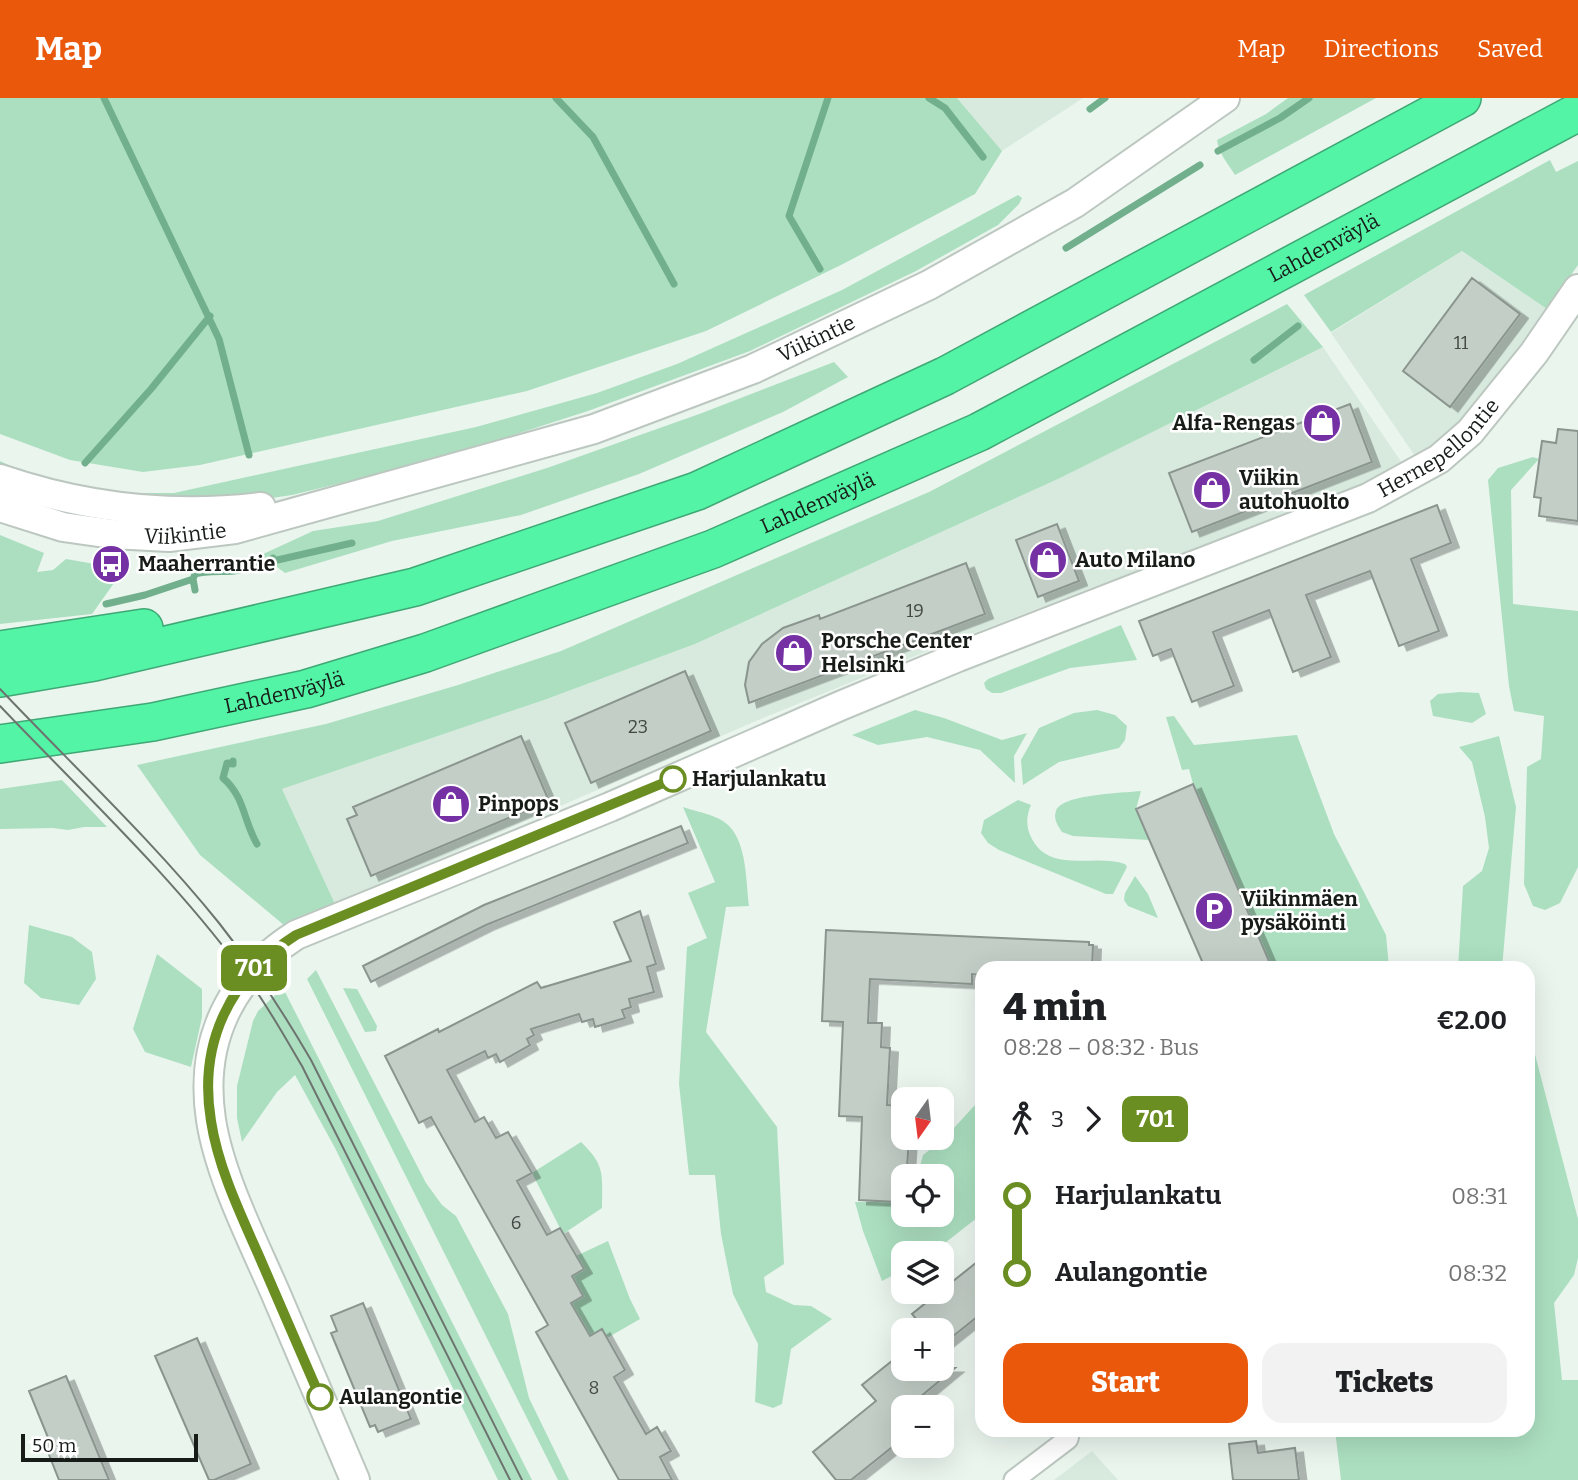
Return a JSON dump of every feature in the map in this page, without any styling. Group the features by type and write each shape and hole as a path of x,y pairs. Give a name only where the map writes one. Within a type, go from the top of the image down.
{"highway":[{"path":"0,678 94,662 415,587 697,491 945,376 1462,98"},
{"name":"Lahdenväylä","path":"0,744 153,722 306,689 425,653 713,550 979,432 1578,111"},
{"path":"0,650 415,587"},
{"path":"0,762 153,722"}],"street":[{"name":"Viikintie","path":"0,508 62,527 112,534 169,537 235,529 594,429 753,369 929,285 1046,221 1224,98"},
{"name":"Hernepellontie","path":"355,1480 228,1183 211,1121 208,1075 214,1042 224,1012 241,983 262,960 296,935 610,807 946,662 1368,498 1439,459 1470,432 1534,353 1578,289"},
{"name":"Viikintie","path":"0,479 79,502 170,512 233,510 368,493"},
{"path":"1014,1480 1068,1437"}],"shaded area":[{"path":"957,98 1083,98 1002,151"},
{"path":"1462,251 1547,309 1465,420 1417,459 1331,333"},
{"path":"1323,347 1404,466 1103,588 1101,584 756,721 335,904 282,789 544,700 695,644 1058,479"},
{"path":"1092,1451 1118,1480 1054,1480"}],"green space":[{"path":"0,98 957,98 1002,151 975,194 843,264 706,331 527,391 200,465 143,472 70,460 0,434"},
{"path":"1288,98 1376,98 1235,175 1221,153 1217,140 1266,114"},
{"path":"1550,160 1556,172 1578,161 1578,265 1547,309 1462,251 1331,332 1304,295"},
{"path":"1018,195 1022,198 1019,204 998,225 916,271 750,351 588,411 436,460 292,495 171,506 0,472 0,461 27,474 77,486 122,493 174,493 476,427 597,393 677,364 842,290"},
{"path":"1287,304 1323,347 1058,479 695,644 544,700 282,789 335,904 285,926 200,855 137,765 326,724 561,651 929,492"},
{"path":"834,362 848,377 783,412 639,474 521,515 392,541 285,573 261,555 313,531 378,521 547,468 702,413"},
{"path":"1533,457 1539,459 1511,490 1513,604 1578,611 1578,867 1560,903 1545,910 1533,906 1524,884 1527,767 1541,759 1544,716 1514,711 1509,686 1488,480 1498,468"},
{"path":"0,535 44,553 37,572 53,570 66,559 124,569 92,614 0,624"},
{"path":"1121,625 1137,660 1070,668 1001,693 992,693 986,689 984,683 988,679"},
{"path":"1479,693 1486,714 1472,723 1433,716 1430,701 1438,694"},
{"path":"915,710 1002,740 1027,733 1014,756 1015,783 980,750 927,737 878,745 852,735"},
{"path":"1097,710 1115,715 1127,726 1125,740 1119,748 1059,762 1023,785 1021,760 1039,728 1074,713"},
{"path":"1174,716 1194,745 1297,735 1334,834 1386,935 1388,961 1269,961 1189,769 1182,770 1166,717"},
{"path":"1499,736 1516,807 1503,961 1458,961 1463,886 1482,871 1489,848 1472,762 1459,747"},
{"path":"62,780 107,827 68,830 0,829 0,789"},
{"path":"1141,791 1136,809 1150,840 1073,836 1062,832 1056,822 1056,811 1060,805 1069,801 1094,795"},
{"path":"1018,800 1031,805 1027,817 1029,833 1039,849 1049,856 1074,861 1100,860 1125,864 1127,867 1113,894 1106,894 988,843 981,833 984,820"},
{"path":"683,807 725,822 735,834 745,864 749,906 726,907 706,1032 777,1127 784,1264 764,1277 766,1292 794,1305 811,1306 832,1319 791,1349 782,1404 773,1408 755,1402 758,1344 733,1294 721,1234 715,1175 689,1175 679,1084 687,947 707,938 688,893 715,882"},
{"path":"1135,876 1148,894 1158,918 1128,906 1124,900"},
{"path":"29,925 72,937 92,952 96,979 79,1005 41,998 24,983"},
{"path":"157,954 202,989 202,1017 191,1067 145,1052 133,1029"},
{"path":"316,970 426,1183 442,1205 456,1216 508,1314 529,1398 569,1480 558,1480 307,979"},
{"path":"283,988 532,1480 498,1480 335,1148 295,1075 277,1092 242,1142 237,1118 237,1086 253,1021 258,1011"},
{"path":"343,988 357,989 377,1026 376,1031 365,1032"},
{"path":"1535,1054 1578,1219 1578,1258 1574,1275 1554,1303 1562,1380 1578,1380 1578,1480 1341,1480 1336,1437 1535,1437"},
{"path":"975,1106 975,1219 947,1241 891,1241 891,1276 882,1281 855,1202 891,1202 891,1227 954,1227 954,1164 920,1164 923,1155 930,1150 954,1150 954,1128"},
{"path":"581,1142 599,1165 602,1208 563,1234 532,1173"},
{"path":"608,1241 640,1319 607,1338 590,1336 578,1315 565,1306 583,1296 572,1276 576,1256"}],"building":[{"path":"1472,278 1520,314 1450,407 1403,371"},
{"path":"1350,404 1372,462 1192,532 1169,473"},
{"path":"1558,429 1578,431 1578,521 1539,516 1541,498 1534,497 1542,441 1556,443"},
{"path":"1437,505 1451,543 1411,559 1439,631 1399,646 1370,571 1306,595 1331,657 1293,672 1269,610 1213,632 1234,686 1192,702 1171,649 1153,656 1139,621"},
{"name":"Auto Milano","path":"1057,524 1079,581 1038,597 1016,540"},
{"path":"966,563 985,614 749,703 745,685 749,662 762,644 783,628 819,615 820,619"},
{"path":"685,671 711,731 591,783 565,723"},
{"name":"Pinpops","path":"521,736 549,801 371,876 347,819 357,815 353,807"},
{"name":"Viikinmäen pysäköinti","path":"1193,784 1269,961 1202,961 1136,809"},
{"path":"681,826 688,843 486,925 371,982 363,966 484,905"},
{"path":"640,911 656,964 647,967 654,992 629,999 631,1007 622,1010 625,1018 595,1027 593,1019 582,1022 579,1014 531,1029 534,1035 527,1039 530,1045 500,1062 496,1054 488,1058 485,1051 447,1070 475,1122 484,1117 496,1138 508,1132 532,1173 517,1181 547,1235 560,1228 584,1269 572,1276 583,1296 571,1303 590,1336 602,1329 625,1370 614,1377 634,1413 646,1434 657,1427 671,1451 660,1457 672,1480 619,1480 536,1332 548,1325 431,1117 419,1123 385,1056 537,982 541,988 631,961 614,922"},
{"path":"826,930 1089,942 1089,945 1093,945 1092,961 975,961 972,984 870,979 868,1023 882,1023 881,1047 890,1048 887,1105 891,1105 891,1150 908,1150 907,1164 891,1164 891,1202 859,1200 862,1117 839,1116 843,1022 822,1021"},
{"path":"975,1264 975,1319 954,1335 954,1318 915,1318 912,1314 924,1304 954,1304 954,1280"},
{"path":"363,1303 411,1419 378,1432 375,1425 370,1427 331,1333 337,1331 331,1316"},
{"path":"197,1338 251,1464 214,1480 209,1480 155,1356"},
{"path":"891,1362 891,1381 939,1381 922,1395 891,1395 891,1448 851,1480 836,1480 813,1452 876,1401 862,1385"},
{"path":"66,1376 109,1480 59,1480 44,1442 49,1440 29,1391"},
{"path":"1256,1441 1258,1453 1295,1448 1299,1480 1233,1480 1229,1444"}],"waterway":[{"path":"104,98 219,339 249,455"},
{"path":"556,98 593,137 674,284"},
{"path":"820,269 789,216 828,98"},
{"path":"929,98 945,108 983,157"},
{"path":"1090,109 1105,98"},
{"path":"1218,151 1280,118 1309,98"},
{"path":"1066,248 1200,165"},
{"path":"85,463 151,389 210,316"},
{"path":"1254,360 1298,326"},
{"path":"273,561 352,543"},
{"path":"195,590 195,574 239,570 273,561 273,558"},
{"path":"106,604 145,595 193,579"},
{"path":"233,761 233,764 227,763 223,778 236,793 257,844"}],"tram line":[{"path":"0,689 193,892 244,956 290,1024 311,1060 522,1480"},
{"path":"0,706 186,901 242,971 274,1018 302,1066 510,1480"}],"bus line":[{"name":"701","path":"320,1397 228,1183 211,1121 208,1075 214,1042 224,1012 236,990 262,960 296,935 673,779"}],"place":[{"name":"Alfa-Rengas","path":"1322,423"},
{"name":"Viikin autohuolto","path":"1212,490"},
{"name":"Auto Milano","path":"1048,560"},
{"name":"Maaherrantie","path":"111,564"},
{"name":"Porsche Center Helsinki","path":"794,653"},
{"name":"Harjulankatu","path":"673,779"},
{"name":"Pinpops","path":"451,804"},
{"name":"Viikinmäen pysäköinti","path":"1214,911"},
{"name":"Aulangontie","path":"320,1397"}]}
